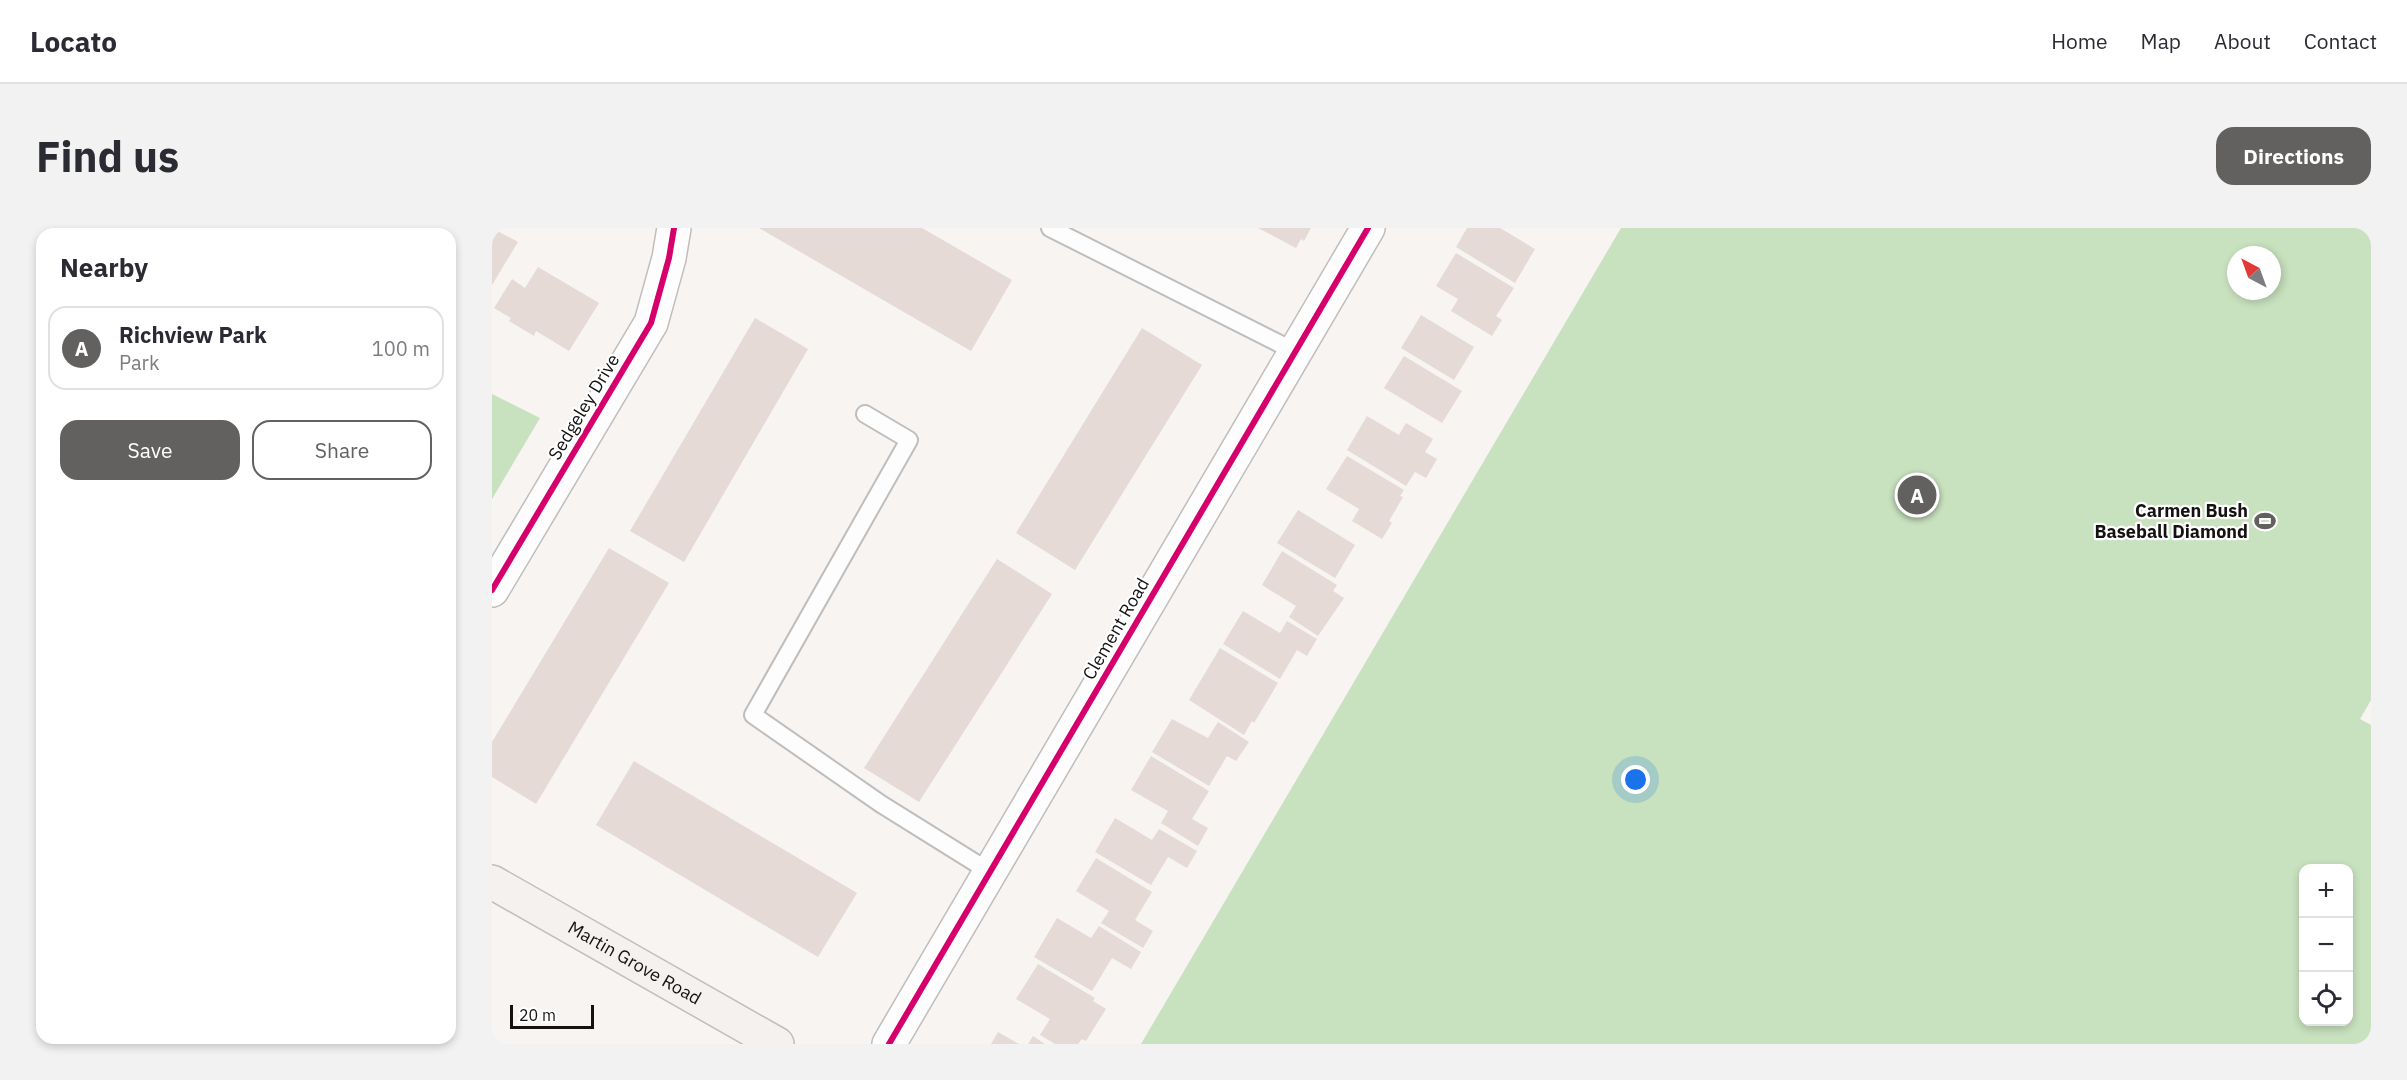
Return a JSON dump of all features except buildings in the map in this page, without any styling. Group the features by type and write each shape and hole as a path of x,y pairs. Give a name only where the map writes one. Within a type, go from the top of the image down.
{"main road":[{"name":"Martin Grove Road","path":"492,882 777,1044"}],"street":[{"name":"Sedgeley Drive","path":"492,590 651,323 669,258 674,228"},
{"name":"Clement Road","path":"890,1044 1368,228"}],"lane":[{"path":"1050,228 1296,352"},
{"path":"865,414 909,441 753,715 881,804 990,872"}],"green space":[{"path":"1621,228 2371,228 2371,700 2360,719 2371,725 2371,1044 1141,1044"},
{"path":"492,394 540,418 492,499"}],"cycle path":[{"path":"492,590 651,323 669,258 674,228"},
{"path":"889,1044 1368,228"}],"place":[{"name":"Richview Park","path":"1917,495"},
{"name":"Carmen Bush Baseball Diamond","path":"2265,521"}]}
